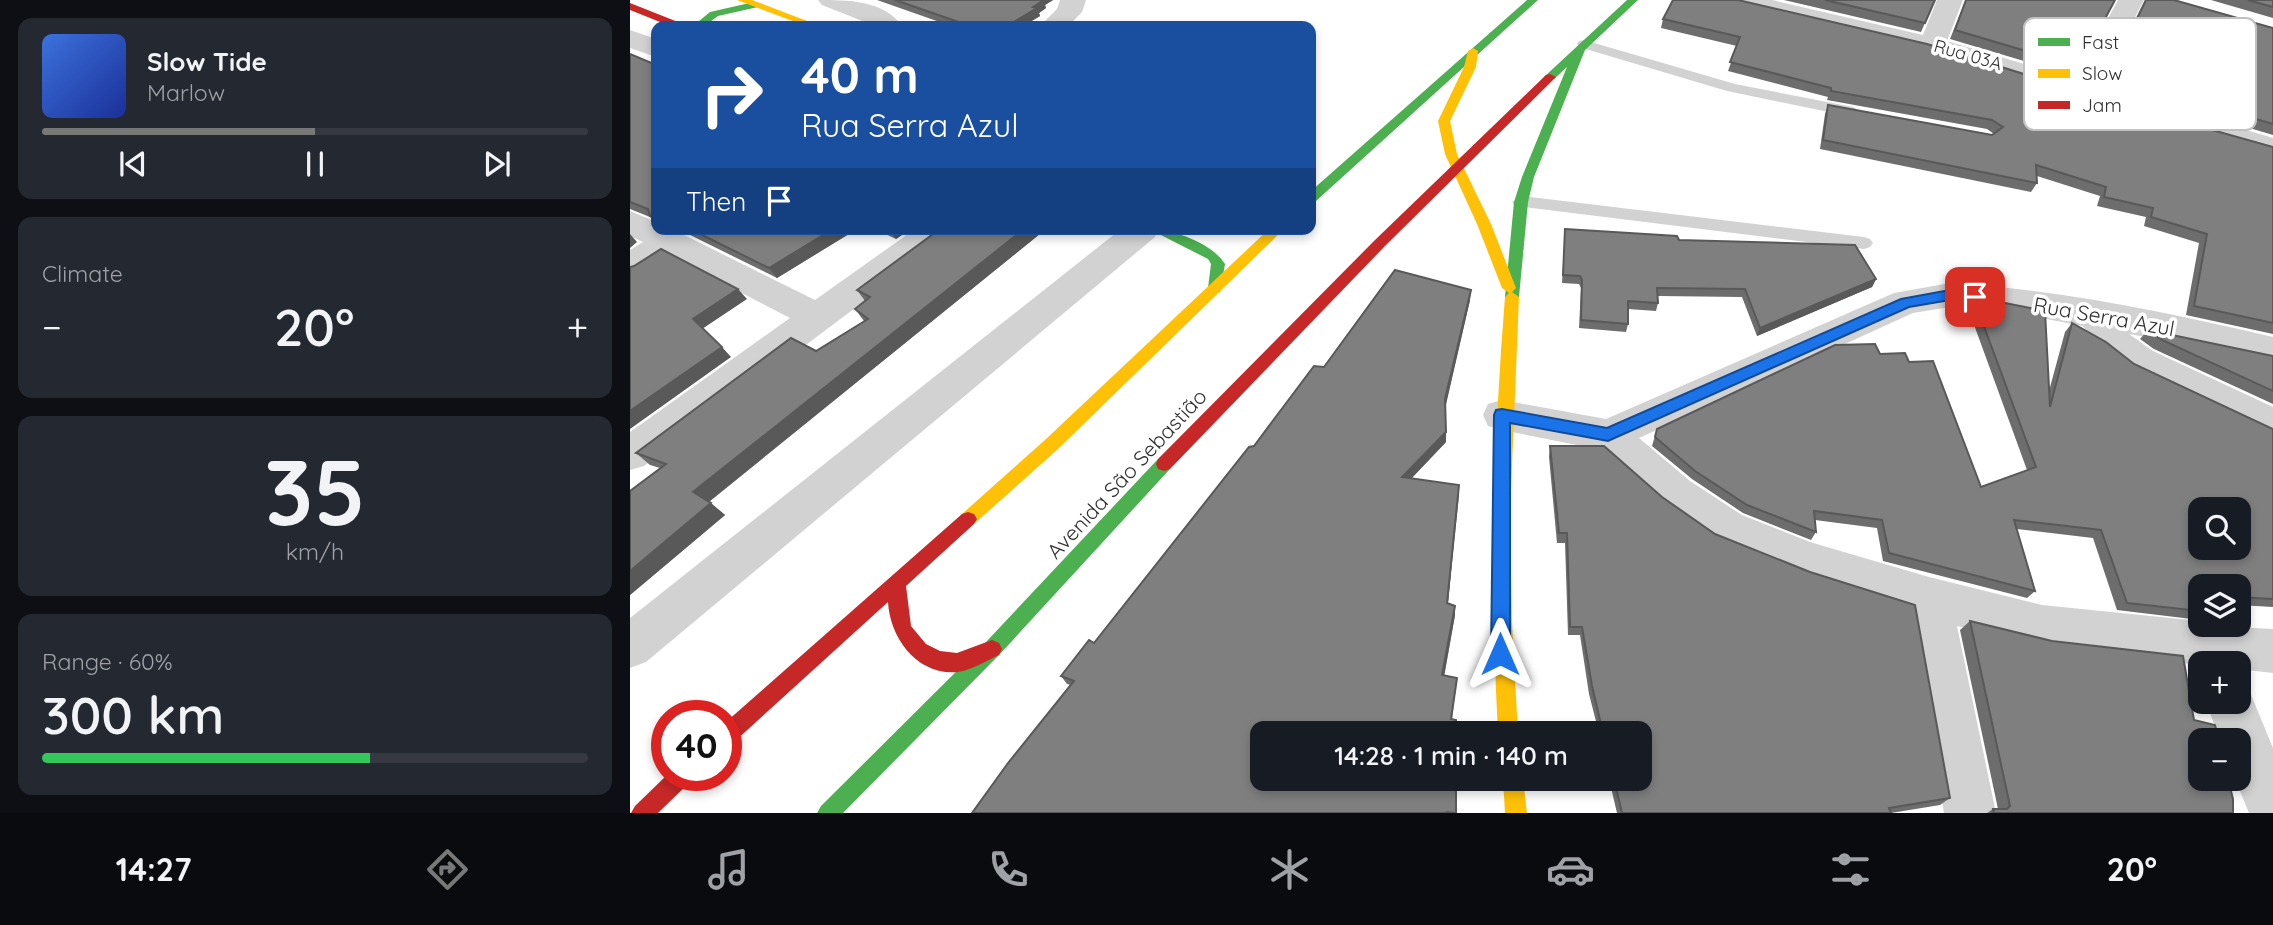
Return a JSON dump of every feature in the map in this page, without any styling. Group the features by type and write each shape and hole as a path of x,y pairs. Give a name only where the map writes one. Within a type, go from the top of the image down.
{"main road":[{"path":"1316,193 1532,0"},
{"name":"Avenida São Sebastião","path":"828,813 993,648 1198,428 1380,243 1633,0"},
{"path":"705,21 715,13 748,2 800,21"},
{"path":"635,7 667,5"},
{"path":"635,7 667,21"},
{"name":"Avenida São Sebastião","path":"1507,721 1500,654 1502,415 1521,202 1528,177 1583,46"},
{"path":"1473,51 1471,67 1444,121 1451,154 1511,295"},
{"path":"1169,235 1213,256 1219,264 1215,288"},
{"path":"742,722 897,586 1272,235"},
{"path":"897,586 897,613 903,637 914,649 937,660 959,662 993,648"},
{"path":"642,813 666,791"},
{"path":"1514,791 1516,813"}],"street":[{"path":"831,0 885,21"},
{"path":"1059,21 1069,12 1073,0"},
{"name":"Rua 03A","path":"1739,0 1931,44 2024,73"},
{"path":"1931,44 1950,0"},
{"path":"2122,18 2131,0"},
{"path":"630,38 651,47"},
{"name":"Rua 03A","path":"2213,130 2273,147"},
{"path":"630,222 651,233"},
{"path":"655,235 816,316"},
{"path":"630,454 930,235"},
{"path":"630,646 1136,235"},
{"path":"630,266 668,242"},
{"name":"Rua Serra Azul","path":"1608,435 1906,302 1950,295 1999,298 2207,335 2273,351"},
{"path":"2095,316 2117,345 2140,361 2273,424"},
{"path":"1502,415 1608,435 1675,493 1727,528 1805,560 1928,598 2042,626 2198,651"},
{"path":"1928,598 1970,813"},
{"path":"2251,652 2273,651"},
{"path":"2235,714 2270,801"}],"lane":[{"path":"1583,46 1732,88 1863,114"},
{"path":"1521,202 1864,243"}],"building":[{"path":"895,0 1044,0 1033,7 1037,8 1015,21 956,21"},
{"path":"1673,0 1738,0 1927,44 2024,74 2024,130 2212,130 2273,147 2273,323 2194,306 2207,234 2151,217 2153,208 2104,197 2106,187 2036,165 2037,183 1823,140 1828,105 1992,135 2003,127 1992,120 1831,91 1831,88 1730,62 1740,37 1663,19"},
{"path":"1825,0 1935,0 1925,23"},
{"path":"1966,0 2115,0 2105,18 2024,18 2024,50 1955,30"},
{"path":"2146,0 2174,0 2238,18 2137,18"},
{"path":"2248,0 2273,0 2273,7"},
{"path":"2256,23 2273,28 2273,124 2256,119"},
{"path":"630,54 651,63 651,216 648,209 630,202"},
{"path":"1565,229 1677,236 1679,240 1855,245 1876,279 1760,328 1745,289 1657,288 1658,303 1628,301 1628,324 1581,320 1582,280 1580,276 1563,275"},
{"path":"702,235 823,235 769,268"},
{"path":"932,235 1016,235 693,492 711,503 630,571 630,491 666,464 636,453 791,338 816,351 868,319 855,309 870,297 857,290"},
{"path":"661,249 738,289 693,319 722,347 630,411 630,267"},
{"path":"1395,270 1471,290 1445,399 1446,432 1402,477 1459,485 1447,603 1455,606 1442,675 1457,678 1451,719 1456,721 1250,721 1250,791 1456,791 1456,813 972,813 1074,681 1061,676 1089,640 1094,643 1249,447 1254,446 1314,366 1324,367"},
{"path":"1975,302 2005,303 2045,311 2050,407 2072,323 2106,342 2134,364 2273,429 2273,599 2251,598 2251,574 2188,574 2188,610 2127,603 2101,530 2014,520 2035,591 1889,553 1882,520 1814,511 1816,532 1747,505 1695,471 1655,437 1657,429 1835,345 1875,344 1880,354 1905,353 1909,362 1933,361 1981,487 2036,467"},
{"path":"2148,330 2273,356 2273,391 2162,340"},
{"path":"1550,446 1604,446 1662,497 1715,534 1810,572 1915,605 1950,798 1889,808 1891,813 1622,813 1617,791 1652,791 1652,721 1600,721 1582,627 1570,627 1567,533 1559,533"},
{"path":"1970,621 2052,641 2183,656 2188,685 2188,714 2193,714 2194,720 2215,725 2216,728 2188,728 2188,791 2231,791 2233,813 1994,813 1993,809 2007,809 2010,806"}],"traffic: fast":[{"path":"1316,194 1533,0"},
{"path":"1550,77 1633,0"},
{"path":"705,21 714,14 754,5"},
{"path":"1512,297 1521,202 1528,177 1581,47"},
{"path":"1169,235 1213,256 1218,264 1215,288"},
{"path":"828,813 993,648 1164,464"}],"traffic: slow":[{"path":"742,0 801,21"},
{"path":"1473,51 1470,67 1444,121 1451,154 1484,224 1509,288"},
{"path":"968,519 1052,444 1271,235"},
{"path":"1507,721 1502,624 1501,515 1512,297"},
{"path":"1514,791 1516,813"}],"traffic: jam":[{"path":"630,6 667,21"},
{"path":"1164,464 1380,243 1550,77"},
{"path":"742,722 968,519"},
{"path":"897,586 902,627 911,643 919,650 936,659 953,663 965,661 992,649"},
{"path":"642,813 666,791"}],"route":[{"path":"1500,654 1502,415 1608,435 1906,302 1950,295 1975,297"}]}
